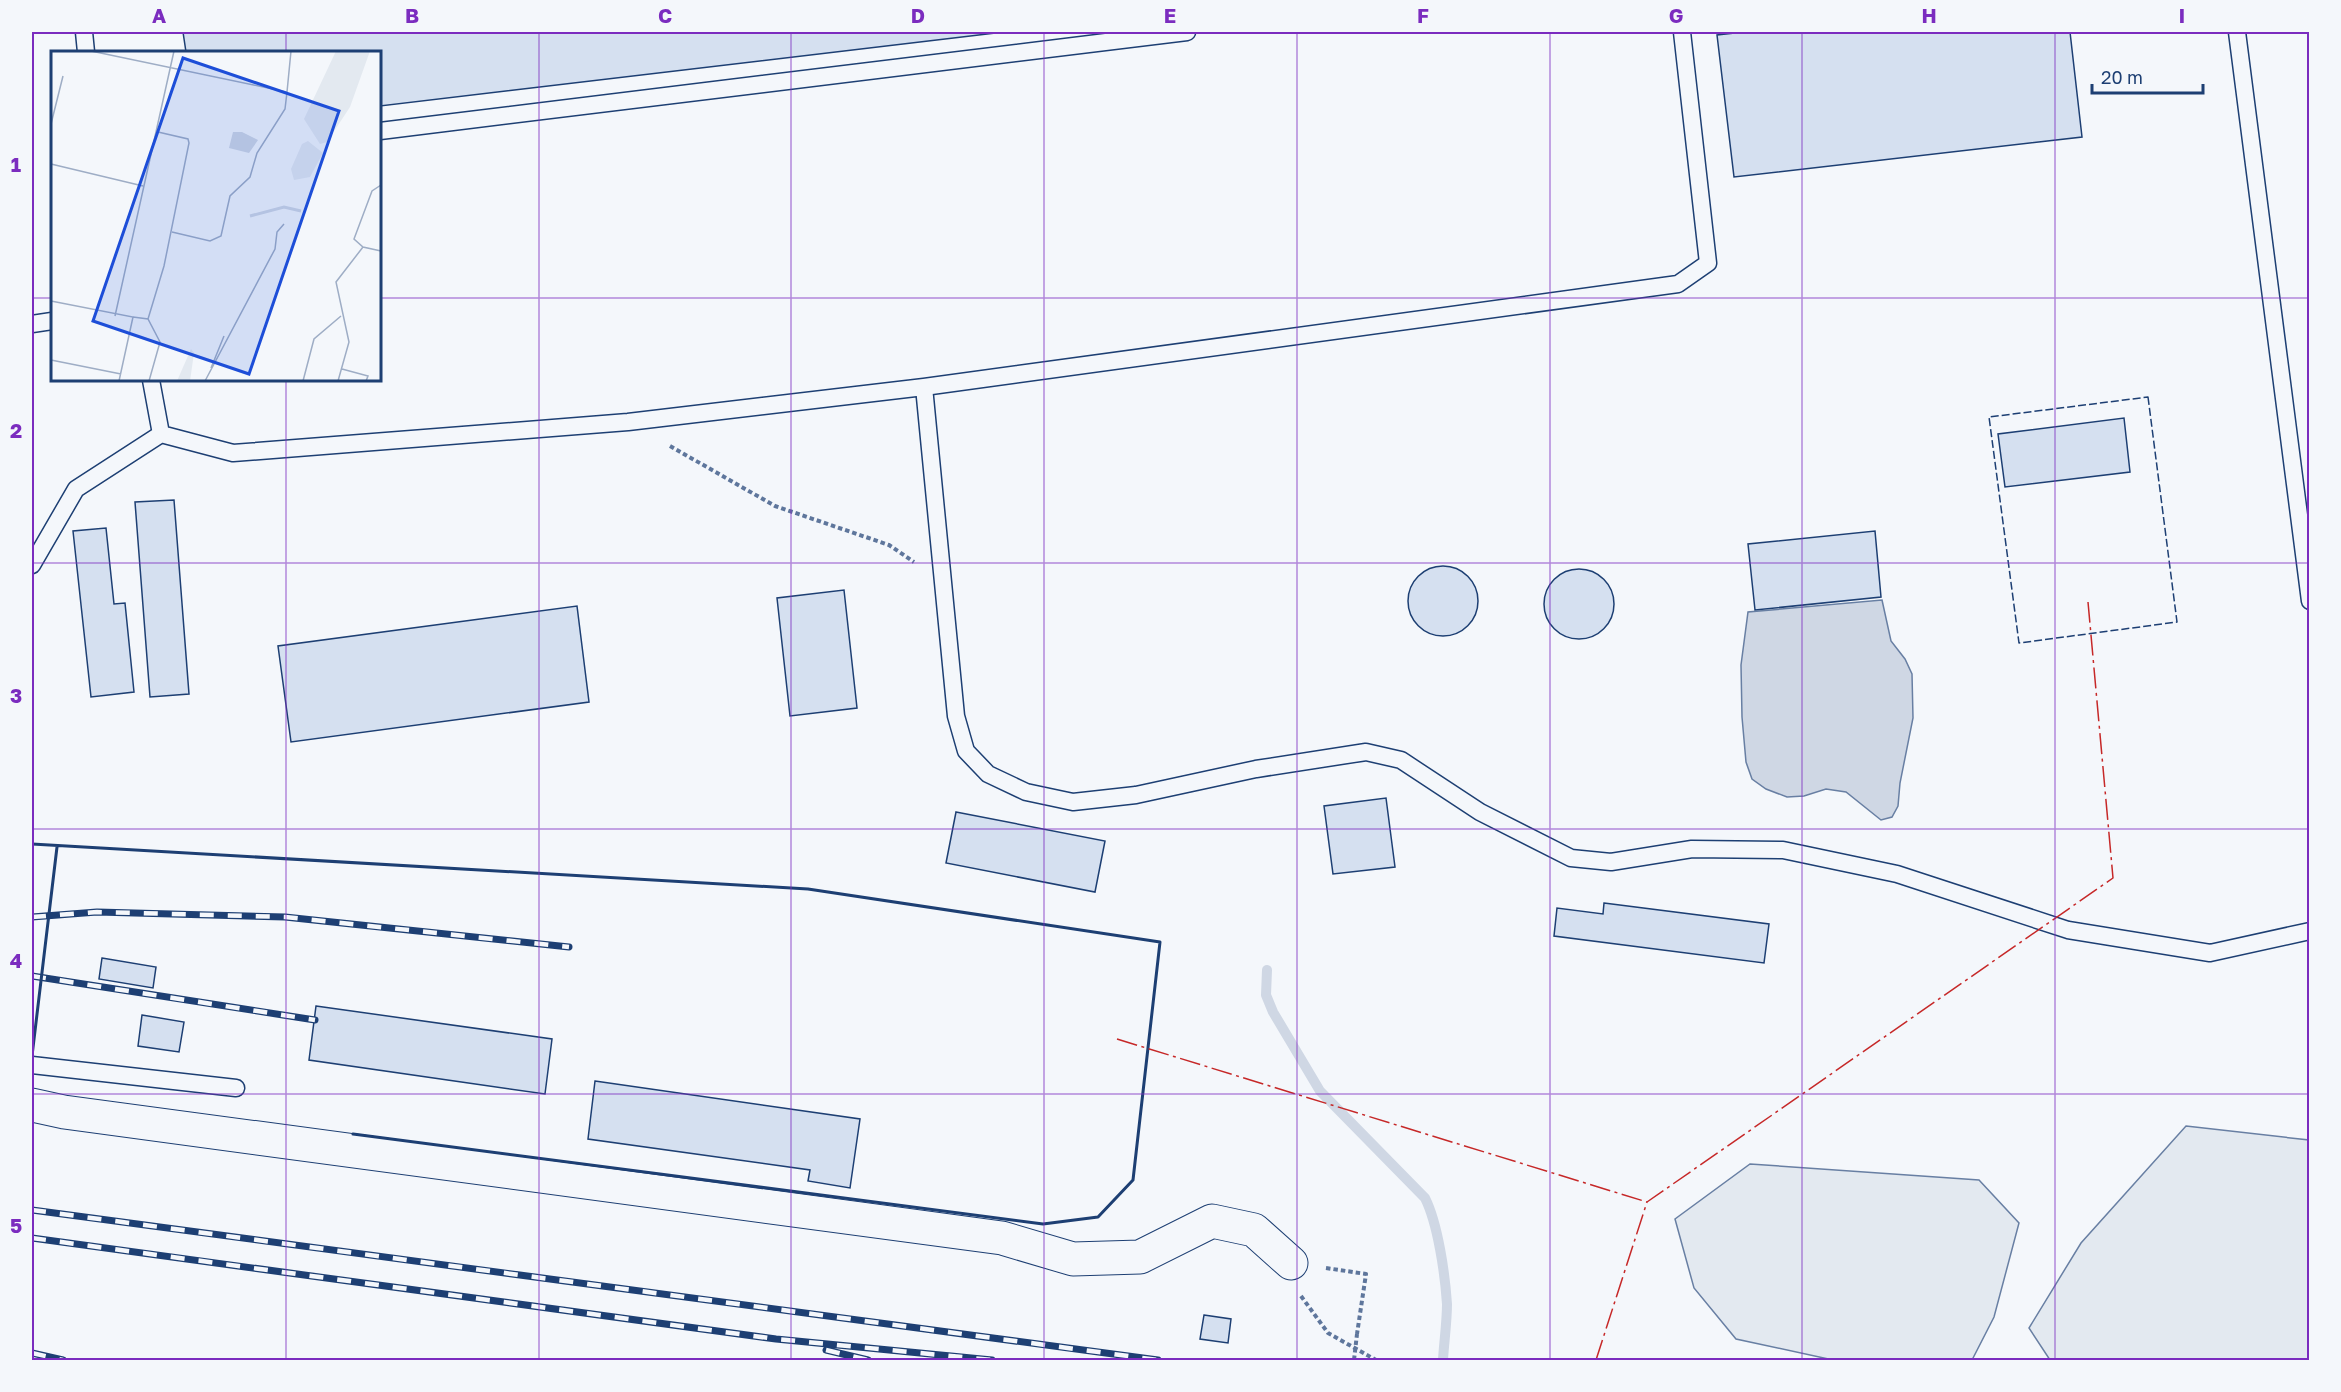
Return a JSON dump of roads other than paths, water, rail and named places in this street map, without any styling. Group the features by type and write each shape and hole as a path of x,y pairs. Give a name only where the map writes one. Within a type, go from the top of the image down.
{"street":[{"path":"32,1105 76,1114 1002,1238 1073,1259 1140,1257 1212,1221 1254,1230 1291,1263"}],"lane":[{"path":"84,32 86,51"},
{"path":"381,131 1187,32"},
{"path":"32,565 76,489 161,434 233,453 628,422 924,387 1678,284 1708,263 1682,32"},
{"path":"2237,32 2310,601"},
{"path":"32,324 51,321"},
{"path":"151,381 161,434"},
{"path":"924,387 956,716 966,751 988,774 1026,792 1073,802 1136,795 1256,769 1366,752 1401,760 1480,812 1571,858 1611,862 1692,849 1783,850 1897,874 2068,930 2210,953 2310,931"},
{"path":"32,1065 236,1088"}],"waterway":[{"path":"1267,970 1266,995 1273,1012 1320,1091 1425,1198 1430,1209 1445,1278 1447,1318 1443,1360"}],"railway":[{"path":"32,917 97,912 285,917 569,947"},
{"path":"32,976 315,1020"},
{"path":"32,1210 1158,1360"},
{"path":"32,1238 776,1339 992,1360"},
{"path":"826,1350 868,1360"},
{"path":"32,1353 63,1360"}]}
